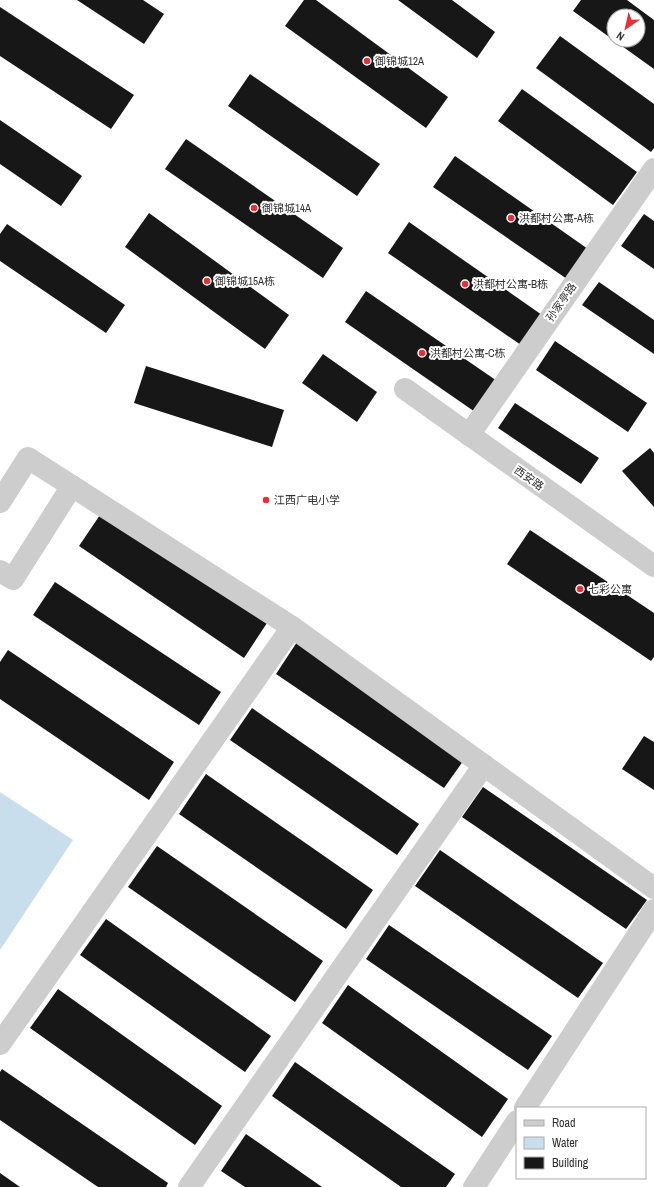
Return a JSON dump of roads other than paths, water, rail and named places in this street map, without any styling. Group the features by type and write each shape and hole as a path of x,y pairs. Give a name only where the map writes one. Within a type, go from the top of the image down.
{"street":[{"name":"孙家亭路","path":"469,435 654,168"},
{"name":"西安路","path":"405,390 654,566"},
{"path":"0,502 28,458 292,627 654,888"},
{"path":"0,571 13,579 72,486"},
{"path":"0,1044 292,627"},
{"path":"189,1187 484,765"},
{"path":"526,1107 654,910"},
{"path":"474,1187 516,1123"}],"water":[{"path":"0,792 73,840 0,950"}],"place":[{"name":"御锦城12A","path":"367,61"},
{"name":"御锦城14A","path":"254,208"},
{"name":"洪都村公寓-A栋","path":"511,218"},
{"name":"御锦城15A栋","path":"207,281"},
{"name":"洪都村公寓-B栋","path":"465,284"},
{"name":"洪都村公寓-C栋","path":"422,353"},
{"name":"江西广电小学","path":"266,500"},
{"name":"七彩公寓","path":"580,589"}]}
